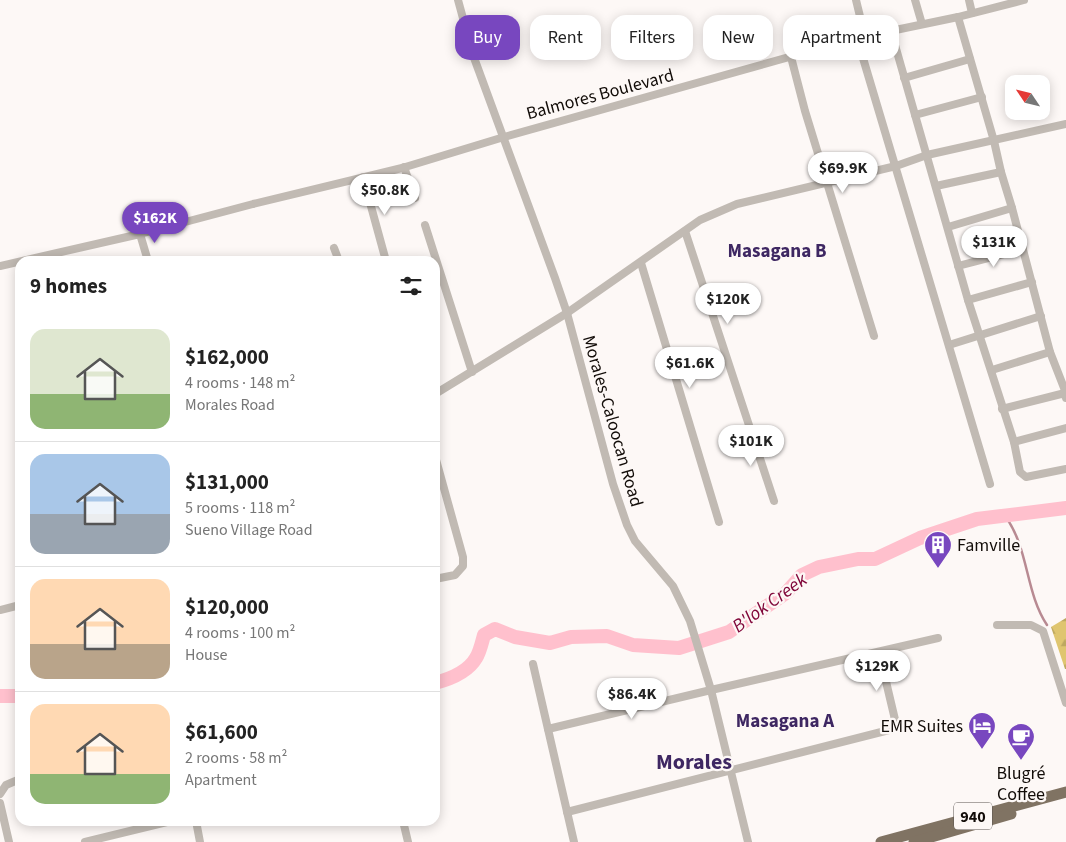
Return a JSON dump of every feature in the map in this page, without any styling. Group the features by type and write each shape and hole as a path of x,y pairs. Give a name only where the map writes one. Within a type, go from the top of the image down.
{"highway":[{"name":"940","path":"881,842 1066,792"},
{"name":"940","path":"914,842 1066,800"}],"street":[{"name":"Morales-Caloocan Road","path":"458,0 473,55 544,246 566,313 613,484 627,525 635,541 673,586 683,603 695,636 732,770 748,842"},
{"path":"856,0 858,15"},
{"path":"916,0 922,24"},
{"path":"969,0 972,13"},
{"name":"Balmores Boulevard","path":"899,29 958,17 1024,0"},
{"path":"958,17 982,97 1042,316 1050,352 1066,395 1002,409"},
{"name":"Balmores Boulevard","path":"44,256 140,234 404,167 783,59"},
{"path":"904,78 970,59"},
{"path":"791,60 874,336"},
{"path":"867,60 896,166 990,484"},
{"path":"899,60 968,300 1014,442 1020,472 1026,477 1066,469"},
{"path":"915,115 982,97"},
{"path":"440,391 566,313 641,263 700,220 737,204 896,166 927,155 1066,124"},
{"path":"404,167 415,198"},
{"path":"936,186 1001,172"},
{"path":"362,177 385,256"},
{"path":"948,226 1012,208"},
{"path":"425,225 435,256"},
{"path":"685,231 774,501"},
{"path":"140,234 147,256"},
{"path":"334,248 336,256"},
{"path":"958,266 1023,249"},
{"name":"Balmores Boulevard","path":"0,266 15,263"},
{"path":"641,263 719,522"},
{"path":"440,272 472,372"},
{"path":"968,300 1032,282"},
{"path":"949,345 1042,316"},
{"path":"992,370 1050,352"},
{"path":"1014,442 1066,428"},
{"path":"440,474 463,557 463,566 455,575 440,578"},
{"path":"0,610 15,606"},
{"path":"997,626 1031,624 1043,631 1066,703"},
{"path":"548,730 711,690 938,638"},
{"path":"567,812 897,728 879,652"},
{"path":"533,664 574,842"},
{"path":"0,794 6,785 15,781"},
{"path":"0,802 9,842"},
{"path":"85,842 151,826"},
{"path":"197,826 200,842"},
{"path":"404,826 408,842"}],"green space":[{"path":"1066,618 1066,669 1065,669 1051,627"}],"waterway":[{"name":"B'lok Creek","path":"440,681 463,671 473,663 481,647 484,635 495,629 515,637 550,643 571,637 607,636 633,645 679,648 729,632 786,593 802,575 819,567 858,559 875,559 920,538 977,519 1066,508"},
{"path":"1005,516 1019,542 1035,599 1047,625"},
{"name":"B'lok Creek","path":"0,696 15,696"}],"place":[{"name":"Famville","path":"938,569"},
{"name":"EMR Suites","path":"982,750"},
{"name":"Blugré Coffee","path":"1021,761"}],"district":[{"name":"Masagana B","path":"777,250"},
{"name":"Masagana A","path":"785,720"},
{"name":"Morales","path":"694,761"}]}
